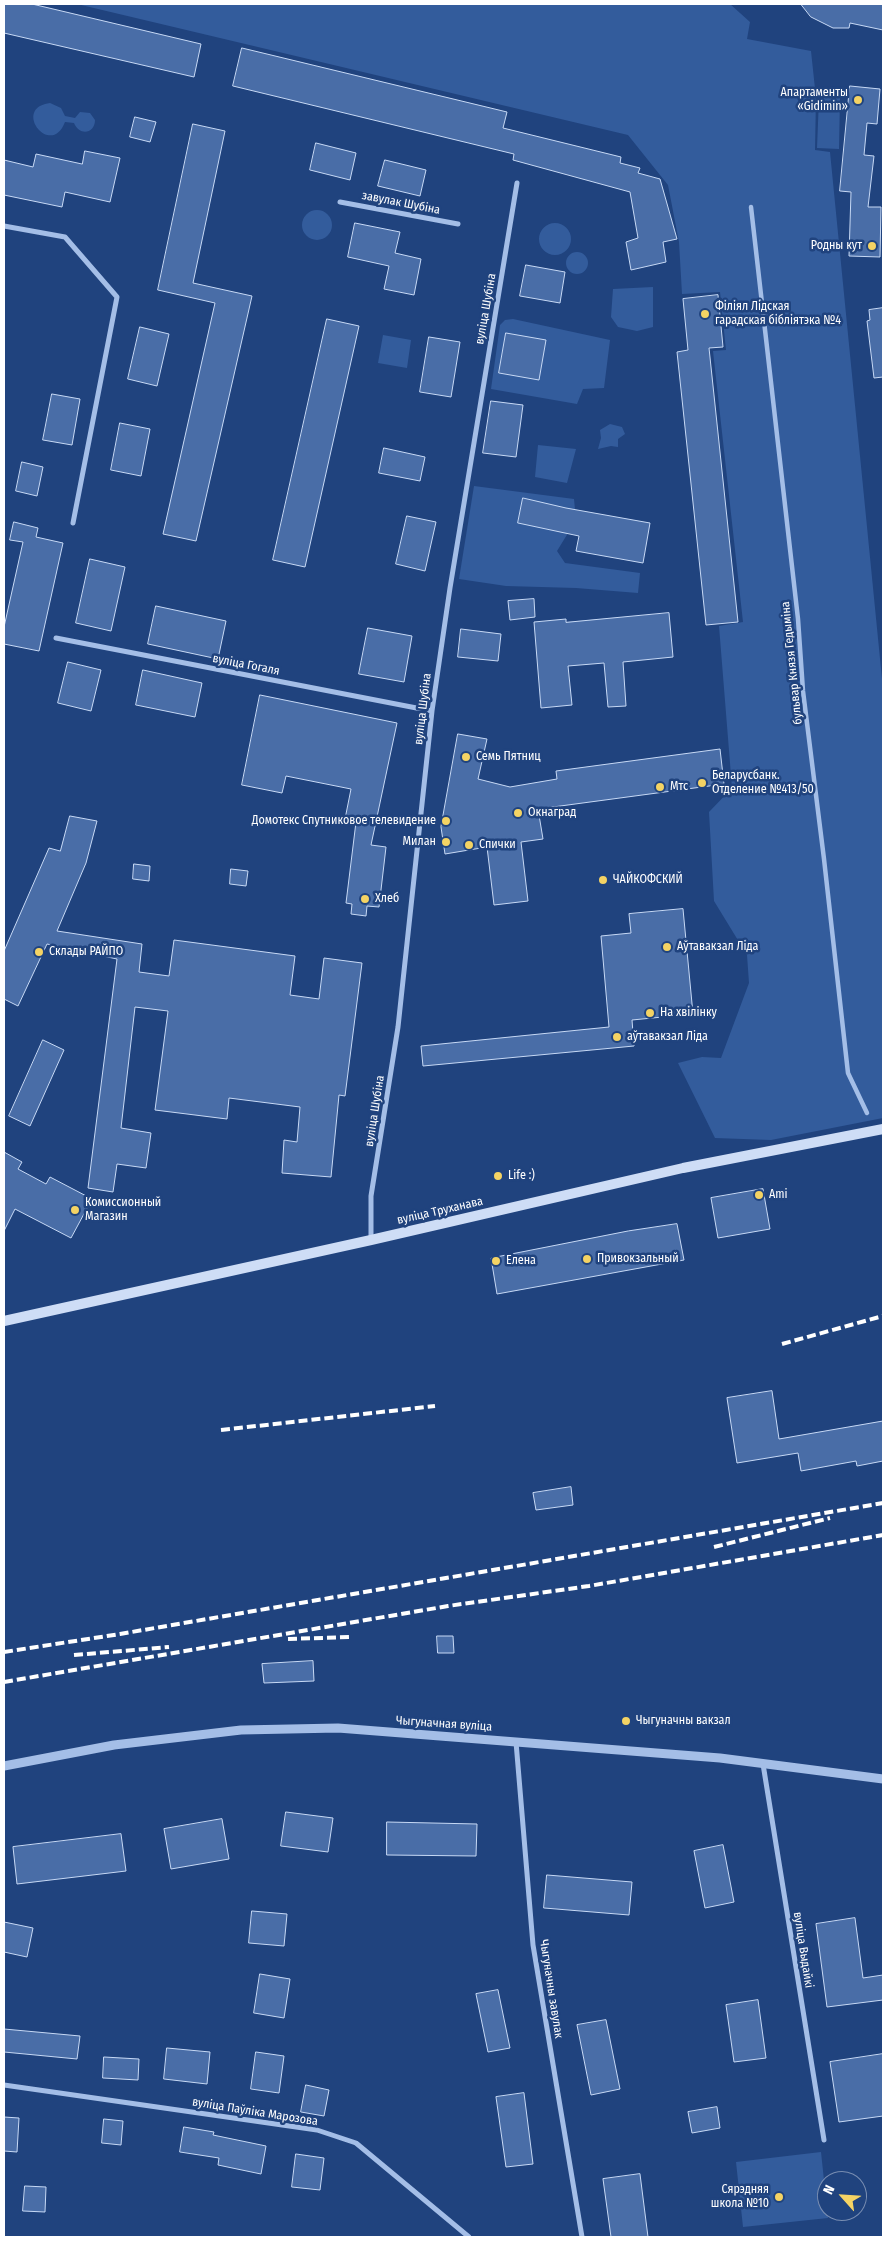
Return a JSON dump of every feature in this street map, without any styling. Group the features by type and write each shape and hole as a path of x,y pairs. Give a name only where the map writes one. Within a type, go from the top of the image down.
{"main road":[{"name":"вуліца Труханава","path":"4,1320 372,1240 683,1168 883,1129"}],"street":[{"name":"вуліца Шубіна","path":"372,1240 371,1196 398,1027 432,711 451,578 517,184"},
{"name":"завулак Шубіна","path":"340,202 458,224"},
{"name":"бульвар Князя Гедыміна","path":"752,207 798,619 803,690 848,1073 867,1113"},
{"path":"4,226 65,237 117,297 73,523"},
{"name":"вуліца Гогаля","path":"56,638 432,711"},
{"name":"Чыгуначная вуліца","path":"4,1766 114,1745 241,1730 338,1728 720,1758 883,1779"},
{"name":"Чыгуначны завулак","path":"516,1742 533,1945 582,2237"},
{"name":"вуліца Выдайкі","path":"763,1764 824,2140"},
{"name":"вуліца Паўліка Марозова","path":"4,2085 317,2130 356,2143 468,2237"}],"shaded area":[{"path":"77,4 730,4 750,22 747,39 811,51 816,98 815,150 830,152 883,689 883,1118 771,1140 715,1138 678,1063 702,1057 721,1058 749,983 747,955 714,901 709,812 732,788 719,626 743,622 713,351 726,350 720,292 682,294 679,242 668,185 628,135"},
{"path":"819,98 840,98 839,149 817,148"},
{"path":"50,103 61,108 65,116 75,118 80,112 90,113 95,120 94,125 90,131 86,132 79,130 74,123 65,122 59,132 51,135 44,134 34,121 34,113 39,107"},
{"path":"317,210 328,214 332,225 328,236 317,240 306,236 302,225 306,214"},
{"path":"555,223 566,228 571,239 566,250 555,255 544,250 539,239 544,228"},
{"path":"577,252 585,255 588,263 585,271 577,274 569,271 566,263 569,255"},
{"path":"653,287 653,327 637,331 618,327 611,317 613,289"},
{"path":"513,319 610,340 604,388 583,389 577,404 491,389 500,325 505,320"},
{"path":"383,335 411,340 407,368 378,363"},
{"path":"610,424 622,427 625,434 618,439 618,447 611,446 598,449 601,438 600,430"},
{"path":"538,445 576,449 567,483 535,477"},
{"path":"474,486 574,499 576,520 557,551 565,563 640,573 638,593 576,588 506,586 459,579"},
{"path":"821,2152 823,2171 817,2171 817,2219 743,2227 736,2162"}],"building":[{"path":"4,4 32,4 201,44 194,77 4,33"},
{"path":"801,4 883,4 883,30 850,23 849,28 833,28 811,17"},
{"path":"242,48 507,112 503,128 621,157 620,163 640,168 638,173 660,179 677,239 663,242 666,262 631,270 626,242 638,238 630,192 513,160 514,154 233,86"},
{"path":"850,86 880,89 877,124 867,123 864,155 874,156 868,207 881,207 880,257 849,256 851,192 840,191"},
{"path":"135,117 156,122 150,142 130,137"},
{"path":"193,124 225,131 193,283 252,296 196,541 163,534 215,303 158,290"},
{"path":"316,143 356,153 350,180 310,170"},
{"path":"85,151 120,158 110,202 65,192 62,207 4,195 4,160 33,167 36,154 82,164"},
{"path":"385,160 426,170 420,196 378,186"},
{"path":"355,223 400,232 395,253 421,259 414,295 384,289 389,266 348,257"},
{"path":"526,265 565,272 560,303 520,296"},
{"path":"718,295 723,347 709,348 738,622 706,625 677,352 688,350 683,299"},
{"path":"883,308 883,377 874,378 867,321 870,320 869,310"},
{"path":"327,319 359,326 305,567 273,560"},
{"path":"140,327 169,334 157,386 128,379"},
{"path":"506,333 546,340 539,380 499,373"},
{"path":"429,337 460,342 451,397 420,392"},
{"path":"52,394 80,399 72,445 43,440"},
{"path":"491,401 523,405 516,457 483,453"},
{"path":"120,423 150,429 141,476 111,470"},
{"path":"384,448 425,457 420,481 379,473"},
{"path":"22,462 43,467 37,496 16,491"},
{"path":"523,498 566,508 650,523 643,563 576,551 579,536 518,523"},
{"path":"407,516 436,522 425,571 396,564"},
{"path":"14,522 38,528 36,537 63,543 39,651 4,644 4,627 23,542 10,540"},
{"path":"90,559 125,567 111,631 76,623"},
{"path":"534,599 535,617 510,620 508,601"},
{"path":"156,606 226,621 218,659 148,644"},
{"path":"669,613 673,657 623,662 626,706 608,707 604,663 568,666 572,705 541,708 534,622 566,619 566,622"},
{"path":"368,628 412,636 404,682 359,674"},
{"path":"461,629 501,634 498,661 458,657"},
{"path":"68,662 101,670 91,711 58,703"},
{"path":"143,670 202,683 195,717 136,705"},
{"path":"260,695 397,723 371,845 386,847 379,907 367,906 366,916 351,914 352,904 346,903 356,822 345,819 351,789 286,776 282,793 242,785"},
{"path":"458,734 487,739 478,779 510,787 557,779 556,771 720,749 724,784 538,809 543,839 521,842 528,901 494,905 487,847 445,854 441,827"},
{"path":"70,816 97,821 86,863 57,931 142,944 139,972 169,976 174,940 295,956 290,995 319,999 324,958 362,963 345,1096 339,1095 331,1177 282,1173 284,1140 297,1142 300,1107 229,1098 227,1119 155,1110 168,1011 135,1007 121,1128 151,1133 146,1168 117,1164 113,1192 88,1188 117,959 47,944 18,1006 4,999 4,951 49,848 60,851"},
{"path":"134,864 150,866 149,881 133,879"},
{"path":"231,869 248,871 246,886 230,884"},
{"path":"683,909 693,1014 632,1020 634,1046 423,1066 421,1046 609,1027 601,936 631,933 629,914"},
{"path":"43,1040 64,1050 30,1126 9,1116"},
{"path":"4,1152 22,1162 18,1169 46,1184 50,1177 92,1199 71,1238 15,1209 4,1231"},
{"path":"763,1189 770,1229 718,1238 711,1198"},
{"name":"Привокзальный","path":"677,1224 684,1260 497,1294 491,1258 628,1231"},
{"path":"772,1391 779,1439 883,1421 883,1461 857,1466 856,1461 801,1471 798,1453 737,1463 727,1398"},
{"path":"571,1487 573,1505 536,1510 533,1493"},
{"path":"437,1636 453,1636 454,1653 438,1653"},
{"path":"313,1661 314,1681 264,1683 262,1664"},
{"path":"286,1812 333,1818 328,1852 281,1846"},
{"path":"222,1819 229,1859 171,1869 164,1829"},
{"path":"387,1822 477,1824 476,1856 387,1855"},
{"path":"121,1834 126,1871 17,1884 13,1847"},
{"path":"723,1845 734,1902 705,1908 694,1851"},
{"path":"547,1875 632,1882 629,1915 544,1908"},
{"path":"252,1911 287,1914 284,1946 249,1943"},
{"path":"855,1918 863,1978 883,1975 883,2000 827,2007 816,1924"},
{"path":"4,1922 33,1928 27,1957 4,1952"},
{"path":"260,1974 290,1979 284,2018 254,2013"},
{"path":"498,1990 510,2048 488,2052 476,1994"},
{"path":"758,2000 766,2058 734,2062 726,2005"},
{"path":"606,2020 620,2089 591,2095 577,2025"},
{"path":"4,2029 80,2036 77,2059 4,2052"},
{"path":"167,2048 210,2052 207,2084 164,2079"},
{"path":"256,2052 284,2056 279,2093 251,2089"},
{"path":"883,2054 883,2116 839,2122 830,2062"},
{"path":"104,2057 139,2059 138,2080 103,2078"},
{"path":"306,2085 329,2090 324,2116 301,2112"},
{"path":"524,2093 533,2164 506,2167 496,2097"},
{"path":"717,2107 720,2128 692,2133 688,2112"},
{"path":"4,2117 19,2118 17,2152 4,2151"},
{"path":"104,2119 123,2121 121,2145 102,2143"},
{"path":"184,2127 214,2132 213,2135 266,2146 261,2174 218,2165 219,2158 180,2152"},
{"path":"296,2154 324,2158 320,2190 292,2187"},
{"path":"640,2174 648,2237 611,2237 603,2179"},
{"path":"25,2186 46,2187 45,2212 23,2211"}],"railway":[{"path":"782,1344 883,1316"},
{"path":"221,1430 435,1406"},
{"path":"4,1652 120,1634 883,1503"},
{"path":"714,1547 830,1518"},
{"path":"4,1682 448,1606 589,1586 883,1535"},
{"path":"288,1639 351,1637"},
{"path":"74,1655 169,1647"}],"place":[{"name":"Апартаменты «Gidimin»","path":"858,100"},
{"name":"Родны кут","path":"872,246"},
{"name":"Філіял Лідская гарадская бібліятэка №4","path":"705,314"},
{"name":"Семь Пятниц","path":"466,757"},
{"name":"Беларусбанк. Отделение №413/50","path":"702,783"},
{"name":"Мтс","path":"660,787"},
{"name":"Окнаград","path":"518,813"},
{"name":"Домотекс Спутниковое телевидение","path":"446,821"},
{"name":"Милан","path":"446,842"},
{"name":"Спички","path":"469,845"},
{"name":"ЧАЙКОФСКИЙ","path":"603,880"},
{"name":"Хлеб","path":"365,899"},
{"name":"Аўтавакзал Ліда","path":"667,947"},
{"name":"Склады РАЙПО","path":"39,952"},
{"name":"На хвілінку","path":"650,1013"},
{"name":"аўтавакзал Ліда","path":"617,1037"},
{"name":"Life :)","path":"498,1176"},
{"name":"Ami","path":"759,1195"},
{"name":"Комиссионный Магазин","path":"75,1210"},
{"name":"Привокзальный","path":"587,1259"},
{"name":"Елена","path":"496,1261"},
{"name":"Чыгуначны вакзал","path":"626,1721"},
{"name":"Сярэдняя школа №10","path":"779,2197"}]}
